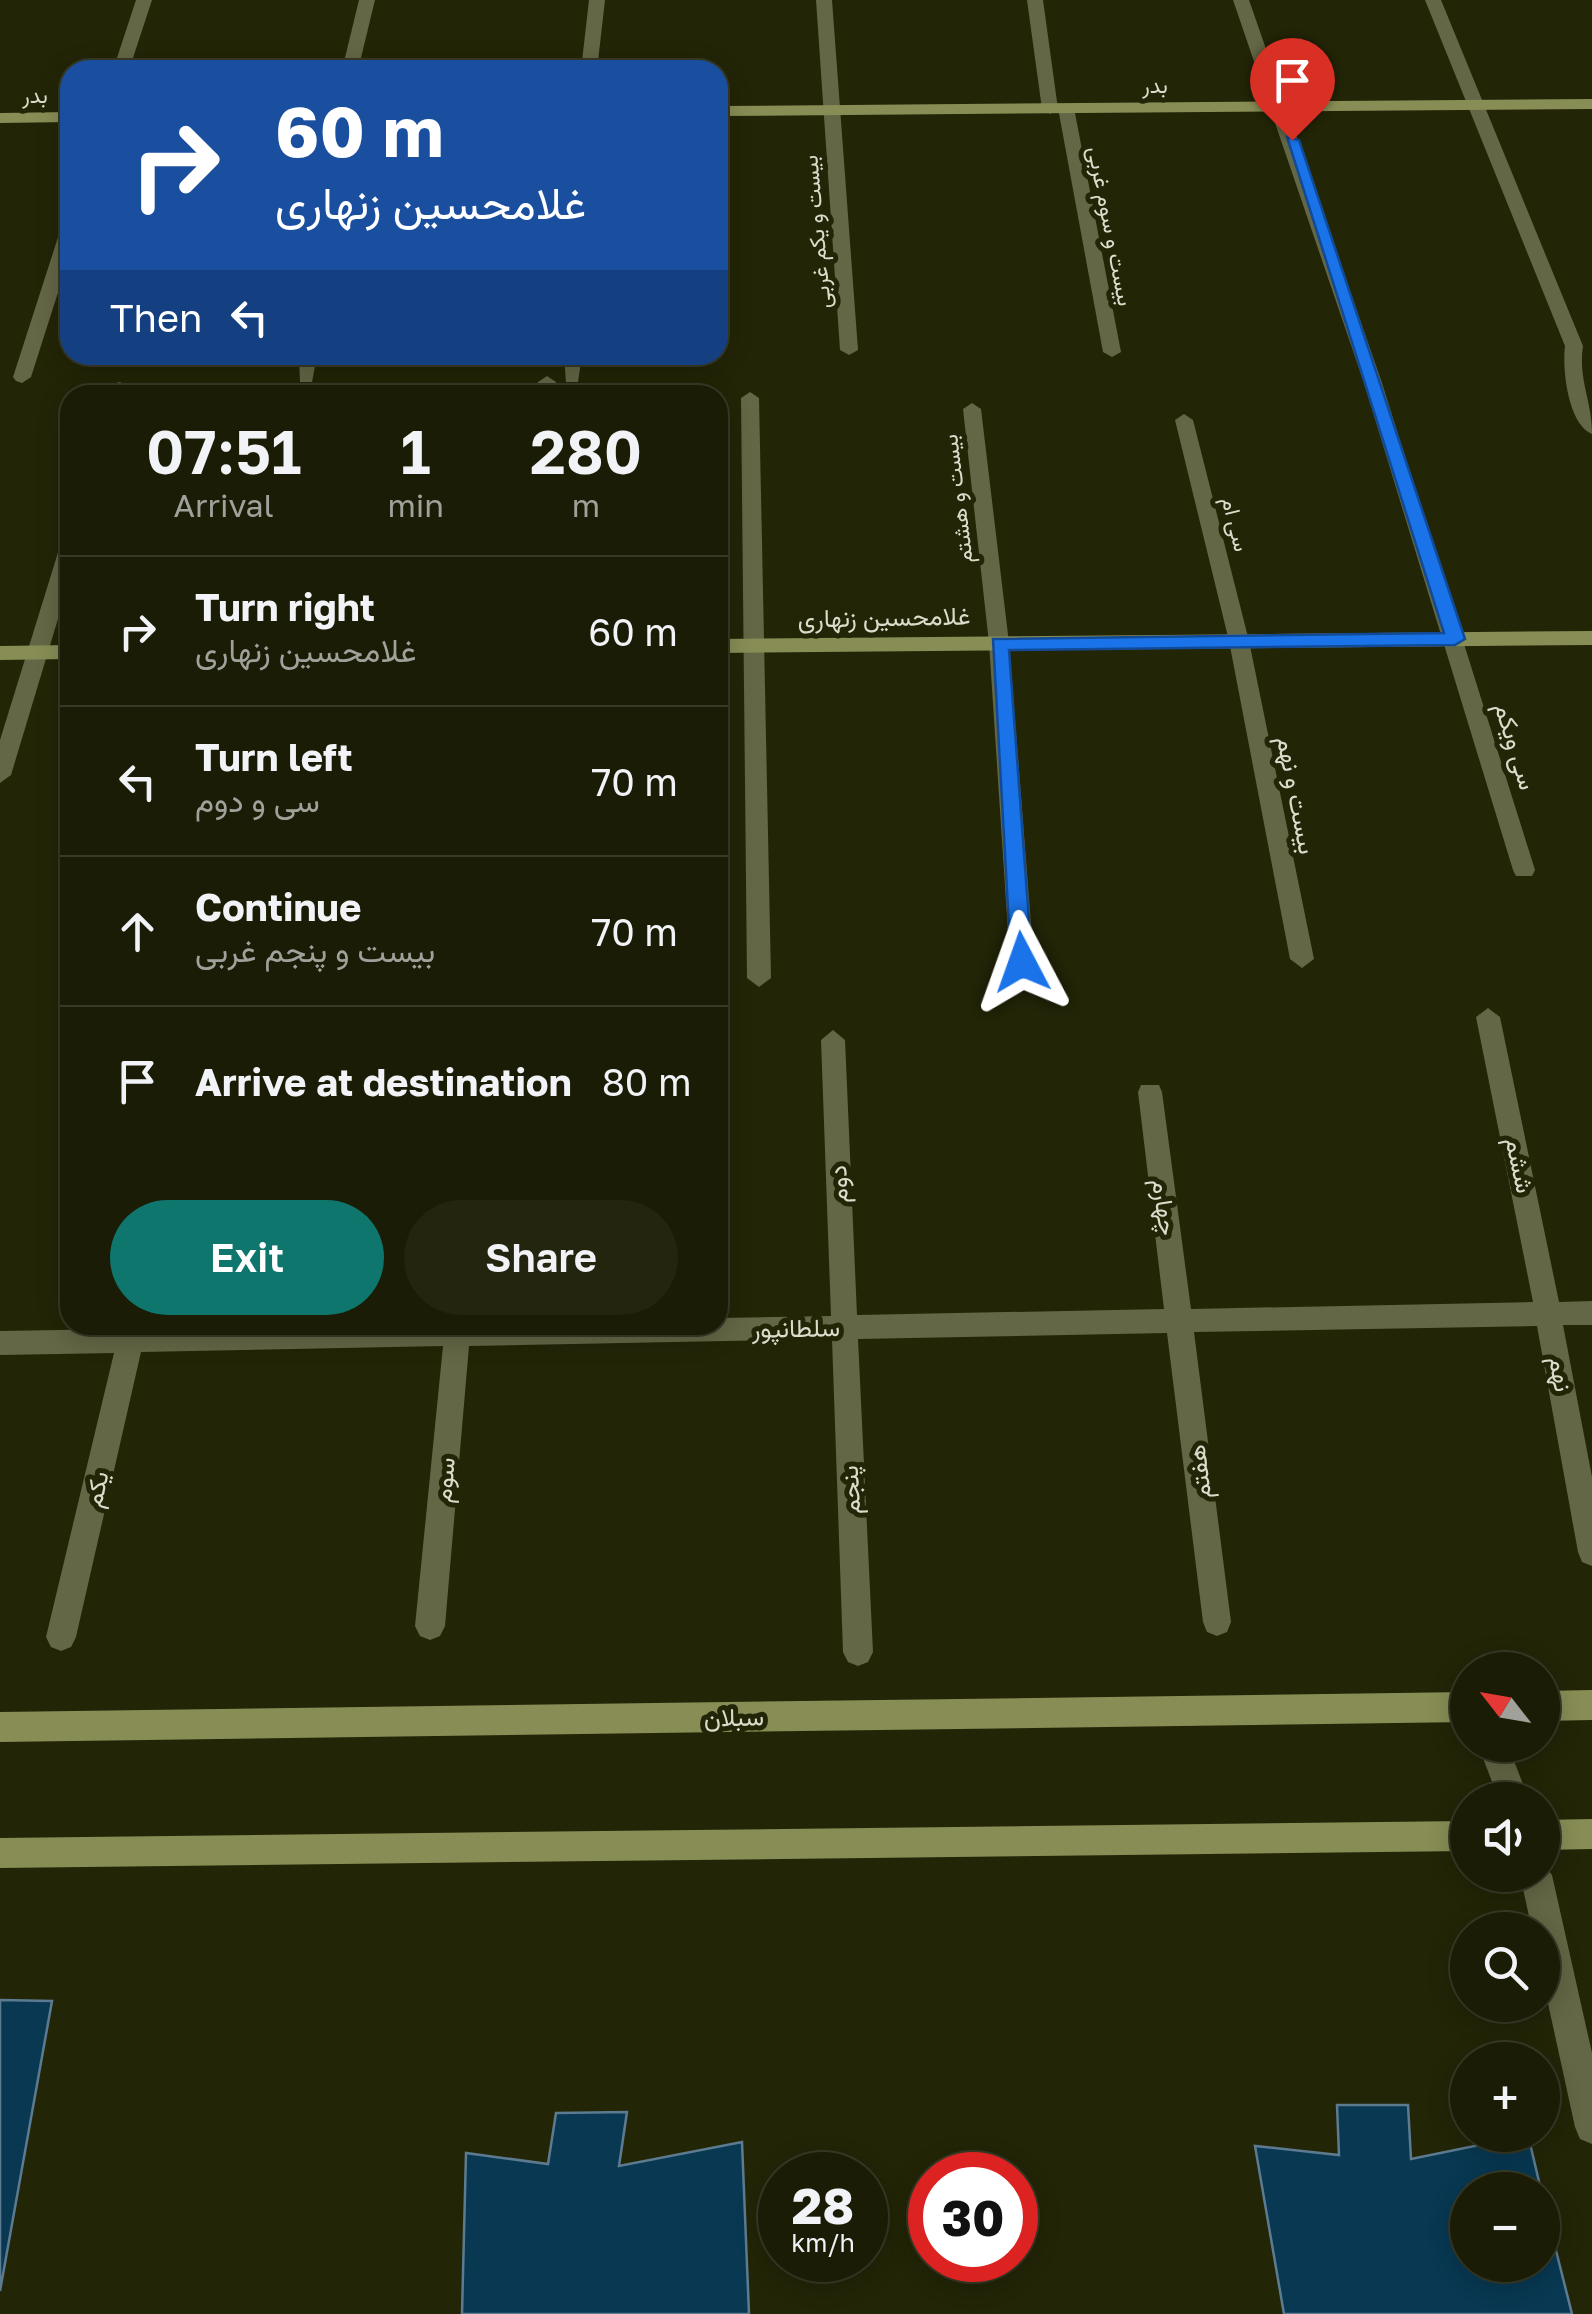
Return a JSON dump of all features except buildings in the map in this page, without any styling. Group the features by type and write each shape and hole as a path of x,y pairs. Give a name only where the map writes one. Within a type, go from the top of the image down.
{"street":[{"path":"125,60 144,0"},
{"path":"352,60 366,0"},
{"path":"590,60 597,0"},
{"name":"بیست و یکم غربی","path":"824,0 828,110 849,350"},
{"name":"بیست و سوم غربی","path":"1036,0 1112,352"},
{"name":"سی ویکم","path":"1242,0 1371,379 1524,870"},
{"path":"1434,0 1574,346 1570,374 1592,428"},
{"name":"بدر","path":"728,112 1592,104"},
{"name":"بدر","path":"0,118 60,117"},
{"path":"22,377 60,259"},
{"path":"306,378 307,365"},
{"path":"572,378 573,365"},
{"path":"750,398 759,978"},
{"name":"بیست و هشتم","path":"972,409 1000,643 1022,962"},
{"name":"سی ام","path":"1184,420 1239,641"},
{"path":"0,775 60,577"},
{"name":"غلامحسین زنهاری","path":"728,646 1592,638"},
{"name":"بیست و نهم","path":"1239,641 1302,960"},
{"path":"0,652 60,652"},
{"name":"ششم","path":"1488,1017 1550,1314"},
{"name":"دوم","path":"833,1040 842,1327"},
{"name":"چهارم","path":"1150,1092 1181,1321"},
{"name":"سلطانپور","path":"728,1328 1592,1313"},
{"name":"نهم","path":"1550,1314 1592,1552"},
{"name":"هفتم","path":"1181,1321 1216,1622"},
{"name":"پنجم","path":"842,1327 858,1652"},
{"name":"سلطانپور","path":"0,1344 108,1335"},
{"name":"یکم","path":"61,1637 132,1335"},
{"name":"سوم","path":"430,1626 458,1335"},
{"path":"1560,1706 1592,1705"},
{"name":"سبلان","path":"0,1727 1450,1708"},
{"path":"1560,1835 1592,1834"},
{"path":"0,1853 1450,1836"},
{"path":"1540,1892 1592,2127"}],"route":[{"path":"1022,962 1000,643 1455,639 1292,140"}]}
